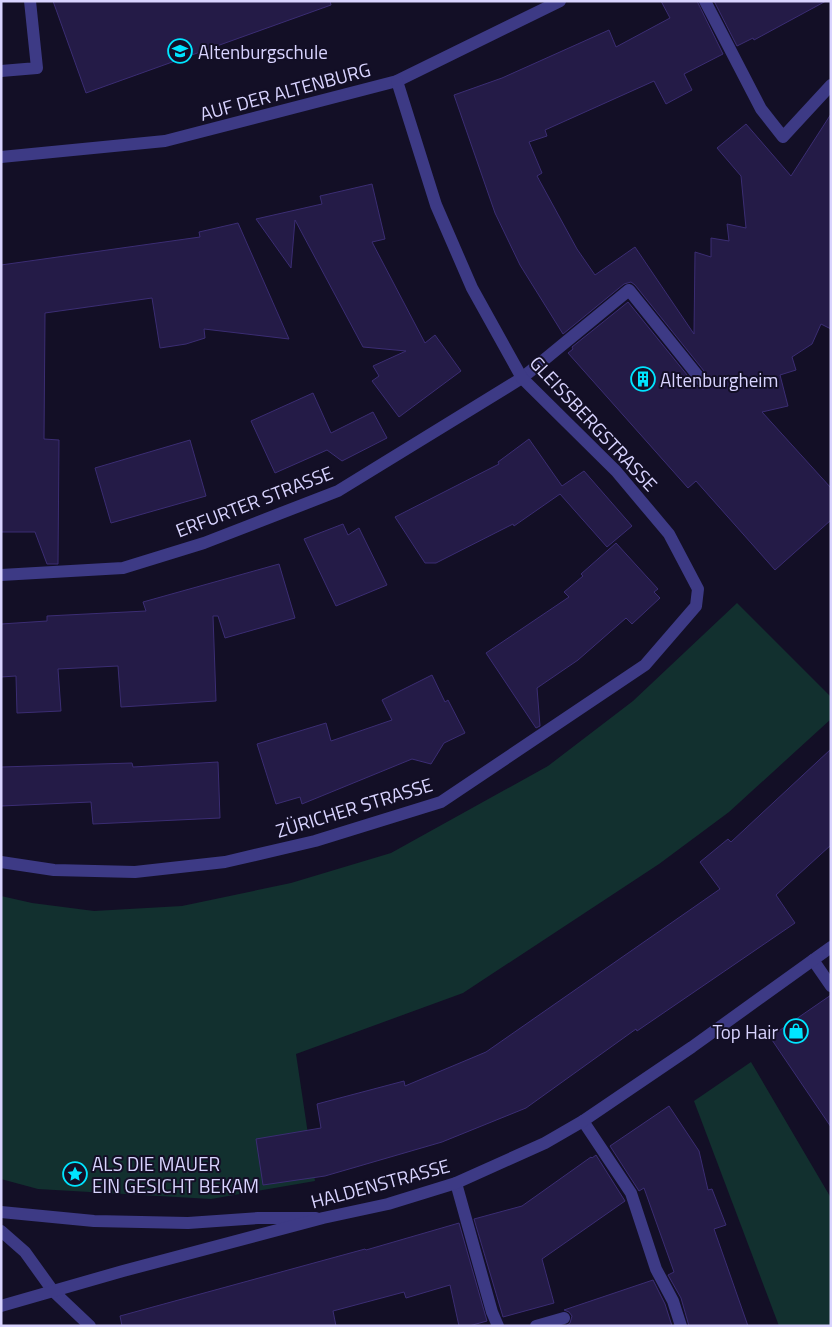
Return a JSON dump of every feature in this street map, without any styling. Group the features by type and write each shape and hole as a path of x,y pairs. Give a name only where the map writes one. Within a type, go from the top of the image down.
{"street":[{"path":"1,71 37,68 30,1"},
{"name":"AUF DER ALTENBURG","path":"1,157 165,141 397,81 560,1"},
{"path":"705,1 761,109 783,137 831,85"},
{"name":"GLEISSBERGSTRASSE","path":"397,81 436,205 472,288 522,378 616,471 670,534 698,589"},
{"name":"ERFURTER STRASSE","path":"1,575 124,568 204,543 338,491 522,378 629,290 702,381"},
{"name":"ZÜRICHER STRASSE","path":"1,862 54,870 135,872 225,862 315,841 441,802 644,665 696,606 698,589"},
{"name":"HALDENSTRASSE","path":"1,1306 323,1218 388,1204 456,1183 545,1143 583,1122 831,948"},
{"path":"813,960 831,986"},
{"path":"583,1122 632,1193 656,1269 673,1301 681,1326"},
{"path":"456,1183 492,1312 498,1326"},
{"path":"1,1212 94,1222 169,1223 258,1218 323,1218"},
{"path":"1,1231 25,1252 53,1291 90,1326"},
{"path":"536,1326 564,1318"}],"green space":[{"path":"737,603 831,697 831,719 729,812 659,864 463,993 296,1054 315,1181 211,1199 38,1189 1,1179 1,896 32,903 94,911 182,906 291,883 391,853 548,766 633,701"},
{"path":"751,1062 831,1198 831,1326 779,1326 694,1101"}],"building":[{"path":"53,1 330,1 331,5 86,93"},
{"path":"661,1 697,1 723,54 684,74 692,90 666,104 654,81 545,130 547,136 529,142 542,173 537,176 577,249 595,275 635,247 694,334 695,252 711,257 711,238 729,241 727,224 746,228 741,176 717,148 746,124 791,176 831,114 831,329 821,324 812,344 792,357 796,370 780,375 788,406 762,412 831,488 831,520 775,570 696,481 688,488 568,353 573,349 572,347 628,302 696,386 703,389 707,387 710,380 708,376 631,282 624,284 563,334 520,265 495,213 454,95 502,78 609,30 616,47 670,18"},
{"path":"714,1 826,1 754,40 753,38 737,46"},
{"path":"372,184 385,239 372,242 425,343 435,335 461,371 399,417 372,381 379,376 373,366 406,351 363,347 295,220 291,268 256,219 322,204 320,196"},
{"path":"238,223 289,339 204,329 205,338 186,344 160,348 152,298 45,313 44,439 59,440 58,564 47,564 35,532 1,532 1,265 200,237 199,232"},
{"path":"313,393 331,433 373,412 387,438 342,461 327,450 275,473 251,421"},
{"path":"529,439 562,486 584,471 632,526 607,547 560,494 514,526 513,524 436,563 425,563 395,517 499,464 498,462"},
{"path":"190,440 206,496 111,523 95,468"},
{"path":"343,524 348,535 359,528 387,585 336,606 304,539"},
{"path":"616,543 658,589 654,592 660,598 632,624 626,618 578,660 537,688 540,726 536,728 486,653 569,597 564,592"},
{"path":"279,564 295,618 225,638 218,616 213,616 216,701 121,707 118,666 58,669 61,711 17,713 16,676 1,677 1,624 47,621 47,616 146,611 143,602"},
{"path":"432,675 445,702 448,700 465,733 444,743 431,764 412,759 302,804 300,797 276,804 257,744 326,723 331,741 392,720 382,700"},
{"path":"831,749 831,845 776,895 795,923 637,1031 636,1029 526,1108 442,1142 325,1176 263,1185 256,1139 321,1128 317,1104 404,1081 405,1086 486,1052 720,889 700,862 728,839 731,842"},
{"path":"218,762 220,818 93,824 91,802 1,806 1,767 132,763 133,767"},
{"path":"831,995 831,1127 770,1037"},
{"path":"669,1106 699,1151 708,1190 712,1189 726,1225 714,1229 748,1326 689,1326 681,1298 668,1275 674,1272 644,1188 639,1191 610,1146"},
{"path":"596,1155 625,1201 542,1259 554,1303 503,1317 474,1219 522,1206"},
{"path":"459,1223 487,1321 469,1326 459,1326 450,1285 406,1298 404,1292 333,1311 336,1326 122,1326 120,1316"},
{"path":"653,1280 665,1304 672,1326 566,1326 570,1323 572,1316 564,1310"}],"place":[{"name":"Altenburgschule","path":"180,51"},
{"name":"Altenburgheim","path":"643,379"},
{"name":"Top Hair","path":"796,1031"},
{"name":"ALS DIE MAUER EIN GESICHT BEKAM","path":"75,1174"}]}
